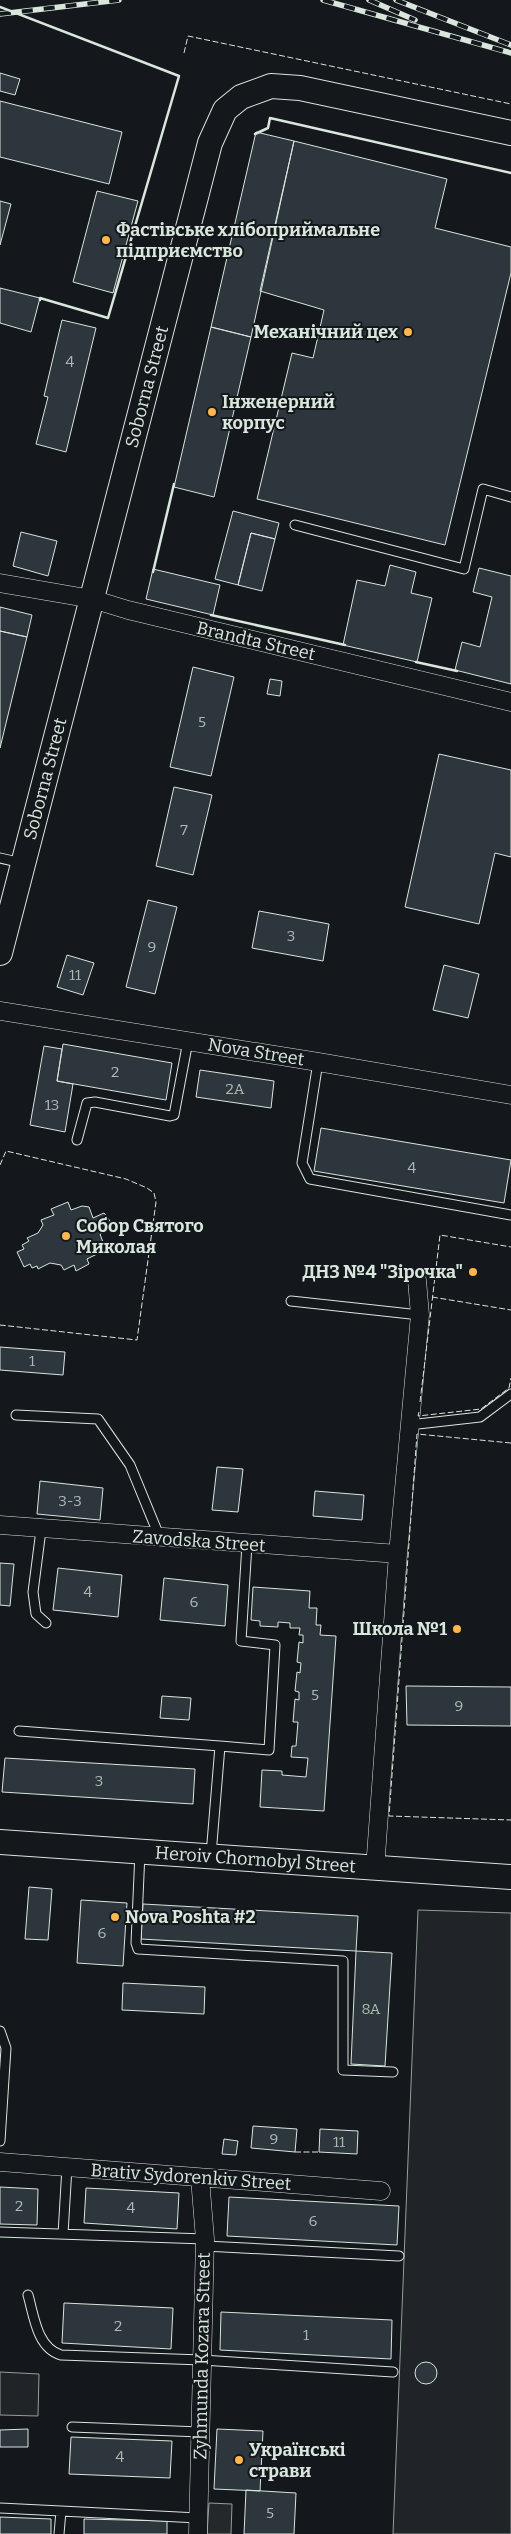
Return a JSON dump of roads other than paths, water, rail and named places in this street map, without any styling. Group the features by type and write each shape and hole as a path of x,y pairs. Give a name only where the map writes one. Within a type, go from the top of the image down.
{"main road":[{"name":"Soborna Street","path":"0,953 11,861 92,599 210,143 225,110 241,97 271,86 281,86 300,88 511,133"},
{"name":"Heroiv Chornobyl Street","path":"0,1842 211,1858 511,1877"}],"street":[{"name":"Brandta Street","path":"0,583 92,599 110,606 511,702"},
{"name":"Nova Street","path":"0,1012 318,1062 511,1095"},
{"path":"374,1869 398,1554 420,1315 417,1280"},
{"name":"Zavodska Street","path":"0,1526 398,1554"},
{"name":"Brativ Sydorenkiv Street","path":"0,2162 381,2191"},
{"name":"Zyhmunda Kozara Street","path":"198,2526 205,2243 200,2178"}],"lane":[{"path":"294,525 464,569 483,489 511,497"},
{"path":"77,1140 86,1103 95,1102 170,1116 174,1115 188,1041"},
{"path":"318,1062 302,1163 310,1178 511,1215"},
{"path":"291,1301 420,1315"},
{"path":"409,1425 480,1418 511,1394"},
{"path":"16,1415 98,1419 130,1465 160,1538"},
{"path":"41,1530 33,1592 36,1614 46,1623"},
{"path":"19,1731 269,1750 275,1645 241,1641 247,1544"},
{"path":"211,1858 220,1746"},
{"path":"140,1852 136,1943 138,1949 343,1961 343,2070 393,2072"},
{"path":"0,2031 6,2048 0,2141"},
{"path":"62,2234 67,2167"},
{"path":"0,2232 62,2234 399,2256"},
{"path":"28,2295 40,2333 51,2352 61,2355 202,2360 393,2372"},
{"path":"72,2427 201,2432"},
{"path":"0,2508 61,2511 198,2526"},
{"path":"60,2534 61,2511"}],"railway":[{"path":"0,14 119,0"},
{"path":"323,0 511,53"},
{"path":"369,0 415,20"},
{"path":"396,0 511,45"}],"place":[{"name":"Фастівське хлібоприймальне підприємство","path":"106,240"},
{"name":"Механічний цех","path":"408,332"},
{"name":"Інженерний корпус","path":"212,412"},
{"name":"Собор Святого Миколая","path":"66,1236"},
{"name":"ДНЗ №4 \"Зірочка\"","path":"473,1272"},
{"name":"Школа №1","path":"457,1629"},
{"name":"Nova Poshta #2","path":"115,1917"},
{"name":"Українські страви","path":"239,2460"}]}
